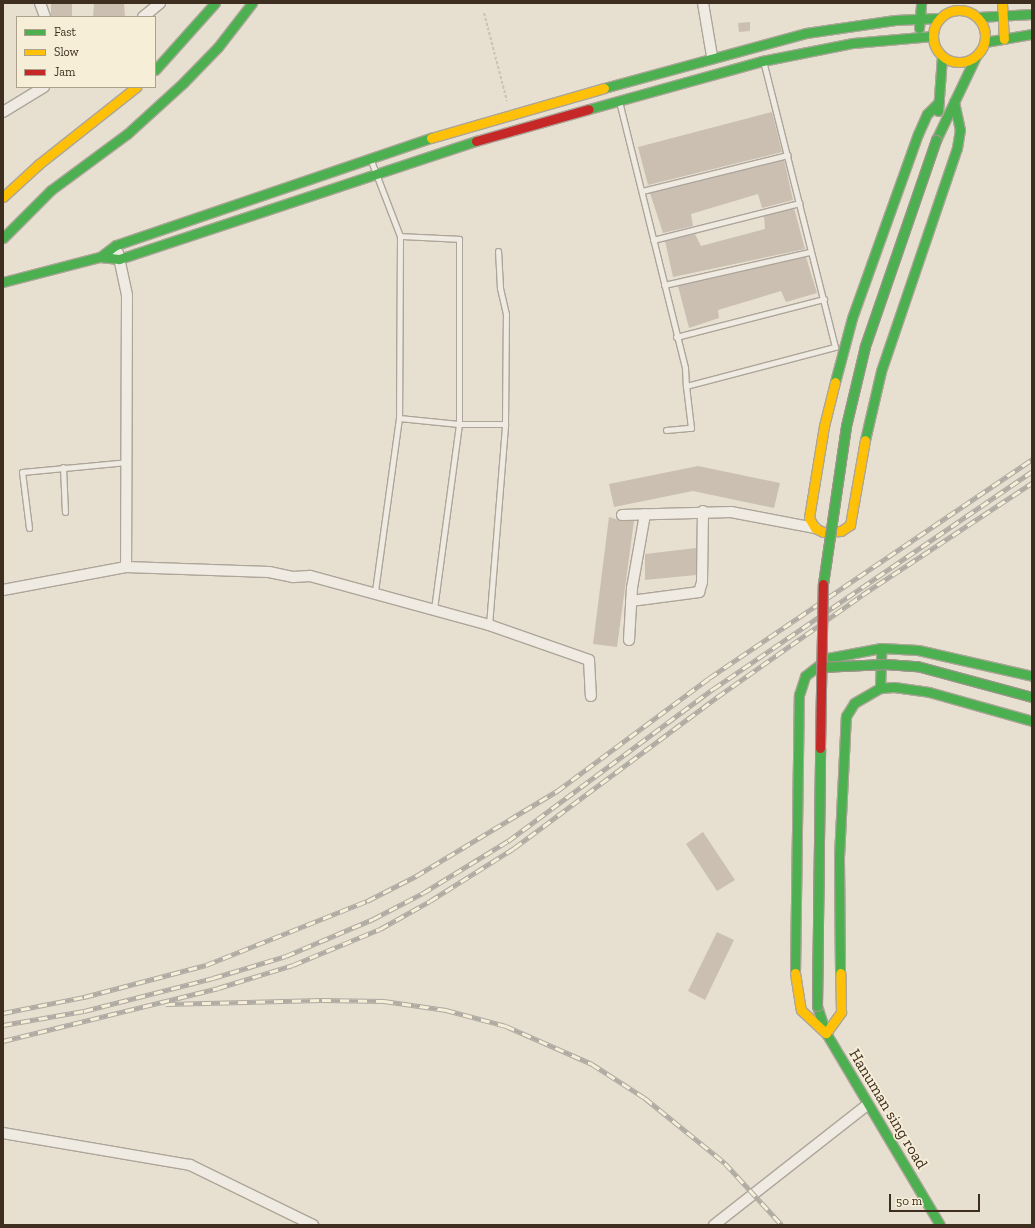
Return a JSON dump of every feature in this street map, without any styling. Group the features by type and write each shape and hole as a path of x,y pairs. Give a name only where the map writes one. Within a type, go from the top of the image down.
{"street":[{"path":"40,3 45,16"},
{"path":"145,16 160,3"},
{"path":"156,69 215,3"},
{"path":"3,235 51,190 127,134 183,83 218,47 252,3"},
{"path":"703,3 712,56"},
{"path":"919,37 921,3"},
{"path":"1002,3 1004,39"},
{"path":"100,257 116,245 370,157 510,113 712,56 806,33 857,24 939,18 954,10 962,9 978,17 1032,14"},
{"path":"936,140 976,56 985,42 985,33 978,17"},
{"path":"939,18 933,36 937,50 942,56 959,62 976,56"},
{"path":"985,42 1032,34"},
{"path":"3,282 100,257 119,259 374,171 618,100 762,61 853,43 933,36"},
{"path":"936,140 942,56"},
{"path":"3,112 42,88"},
{"path":"3,197 17,183 135,88"},
{"path":"815,528 809,518 824,426 852,318 918,134 927,114 939,102"},
{"path":"622,515 731,512 815,528 823,532 834,533 850,525 868,423 881,371 957,148 960,130 954,102"},
{"name":"Hanuman sing road","path":"936,140 865,346 846,426 832,510 822,594 817,1006 826,1033 867,1105 940,1225"},
{"path":"3,184 17,183"},
{"path":"116,245 127,295 126,567"},
{"path":"631,600 699,592 702,582 703,512"},
{"path":"629,640 631,600 645,514"},
{"path":"3,590 126,567 269,572 293,577 310,576 375,592 434,611 489,625 589,660 591,696"},
{"path":"880,648 880,688"},
{"path":"1032,676 970,660 918,650 880,648 828,658 805,676 799,695 795,970 801,1010 826,1033 841,1012 839,856 846,716 854,703 880,688 894,687 929,692 1032,721"},
{"path":"820,667 885,664 917,666 1032,697"},
{"path":"716,1224 867,1105"},
{"path":"3,1133 190,1165 313,1225"}],"lane":[{"path":"686,386 835,347 824,299 809,252 788,155 762,61"},
{"path":"618,100 642,191 676,337 685,368 691,428 666,430"},
{"path":"642,191 788,155"},
{"path":"370,157 374,171 400,236 399,418 375,592"},
{"path":"653,240 799,203"},
{"path":"400,236 459,239 459,424 434,611"},
{"path":"489,625 505,424 506,314 500,288 498,252"},
{"path":"664,285 809,252"},
{"path":"676,337 824,299"},
{"path":"399,418 459,424 505,424"},
{"path":"29,528 22,472 127,462"},
{"path":"63,467 66,512"}],"path":[{"path":"484,13 510,113"}],"building":[{"path":"51,3 72,3 72,16 51,16"},
{"path":"94,3 124,3 125,16 93,16"},
{"path":"750,22 750,31 739,32 738,23"},
{"path":"772,112 782,152 648,185 638,147"},
{"path":"784,160 793,200 762,208 758,194 691,214 693,226 663,233 650,193"},
{"path":"794,208 805,249 673,277 665,241 695,234 701,246 765,229 764,216"},
{"path":"806,257 817,293 786,302 781,291 718,310 719,318 689,328 678,286"},
{"path":"698,466 780,483 774,508 693,491 614,507 609,484"},
{"path":"609,517 622,521 634,521 617,647 593,644"},
{"path":"696,548 696,575 645,580 645,554"},
{"path":"703,832 735,880 717,891 686,844"},
{"path":"717,932 734,940 705,1000 688,991"}],"railway":[{"path":"3,1013 84,997 206,965 367,901 416,876 557,791 709,678 1032,459"},
{"path":"3,1025 84,1011 213,978 286,956 373,919 423,893 508,841 713,689 1032,471"},
{"path":"3,1041 218,988 293,965 380,929 430,901 514,848 717,697 862,595 1032,483"},
{"path":"166,1004 322,1000 384,1001 446,1010 506,1026 592,1064 645,1098 725,1163 782,1225"}],"traffic: fast":[{"path":"156,69 215,3"},
{"path":"3,238 51,190 127,134 183,83 218,47 252,3"},
{"path":"919,28 921,3"},
{"path":"978,17 1032,14"},
{"path":"604,88 806,33 895,20 939,18"},
{"path":"985,42 1032,34"},
{"path":"589,109 762,61 853,43 933,36"},
{"path":"938,111 942,56"},
{"path":"936,140 976,56"},
{"path":"835,382 852,318 918,134 927,114 939,102"},
{"path":"865,440 881,371 957,148 960,130 954,102"},
{"path":"100,257 116,245 431,138"},
{"path":"823,584 846,426 865,346 936,140"},
{"path":"3,282 100,257 119,259 476,141"},
{"path":"795,973 799,695 805,676 828,658 881,648 918,650 1032,676"},
{"path":"880,688 881,652"},
{"path":"821,667 885,664 917,666 1032,697"},
{"path":"840,973 839,857 846,716 854,703 880,688 894,687 929,692 1032,721"},
{"path":"817,1006 820,748"},
{"path":"817,1006 826,1033 940,1225"}],"traffic: slow":[{"path":"1002,3 1004,39"},
{"path":"954,10 964,10 978,17 985,31 985,36 985,41 978,55 964,62 954,62 944,58 937,51 933,41 933,31 937,21 944,14 954,10"},
{"path":"3,197 39,164 135,88"},
{"path":"431,138 604,88"},
{"path":"835,382 824,426 809,518 815,528 823,532 841,531 850,525 865,440"},
{"path":"795,973 801,1010 826,1033 841,1012 840,973"}],"traffic: jam":[{"path":"476,141 589,109"},
{"path":"820,748 823,584"}]}
